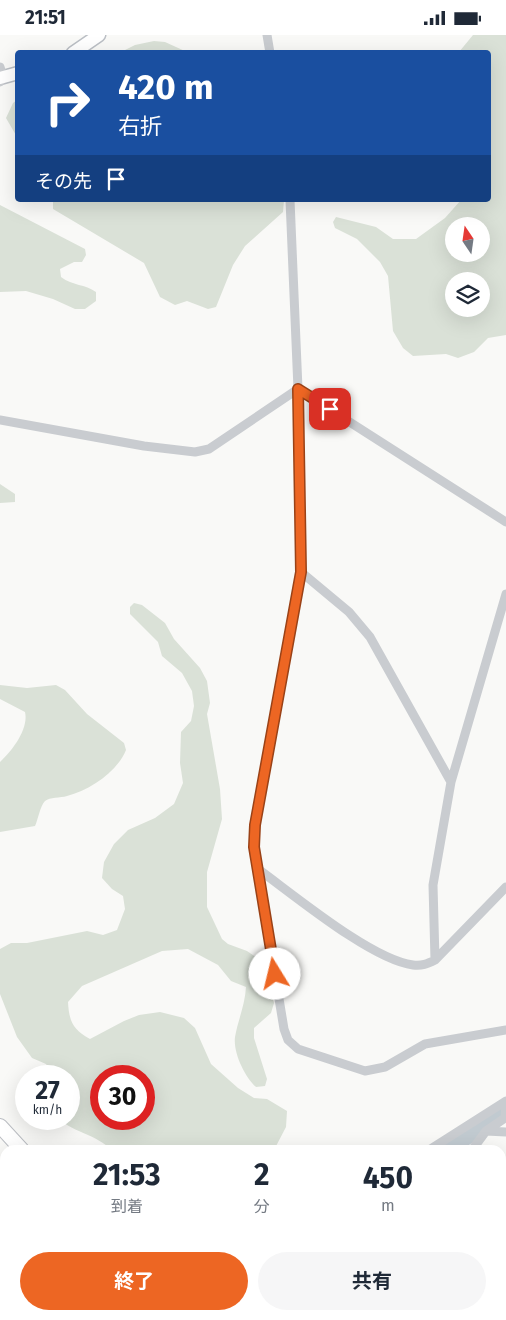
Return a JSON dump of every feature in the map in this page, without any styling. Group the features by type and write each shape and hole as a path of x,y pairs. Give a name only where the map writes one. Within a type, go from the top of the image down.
{"main road":[{"path":"77,50 99,35"},
{"path":"1,76 15,74"},
{"path":"0,1126 17,1145"}],"street":[{"path":"267,35 270,50"},
{"path":"290,202 298,389 301,572 255,825 254,847 284,1029 288,1040 298,1049 365,1071 385,1067 425,1044 506,1030"},
{"path":"0,420 144,446 195,452 210,449 298,389"},
{"path":"298,389 506,522"},
{"path":"301,572 349,612 370,637 451,782"},
{"path":"435,960 433,885 451,782 506,593"},
{"path":"258,869 371,949 412,965 424,965 435,960 506,887"},
{"path":"476,1145 486,1131 505,1118 506,1103"},
{"path":"437,1145 506,1103"},
{"path":"486,1131 506,1132"}],"shaded area":[{"path":"473,35 506,35 506,335 488,338 474,352 458,358 446,354 413,356 403,348 393,331 388,276 380,262 357,239 335,228 333,222 336,217 376,227 393,239 416,239 445,218 445,263 490,263 490,217 446,217 459,202 491,202 491,50 461,50"},
{"path":"154,41 165,42 183,50 125,50 135,45"},
{"path":"15,102 15,134 6,118"},
{"path":"53,202 284,202 283,212 245,246 233,265 216,307 208,309 187,301 175,305 160,297 144,263 53,209"},
{"path":"0,205 85,249 86,255 82,262 74,262 60,269 61,277 96,292 96,301 85,309 75,309 53,299 26,291 0,292"},
{"path":"0,484 15,494 15,502 0,503"},
{"path":"134,603 142,605 165,623 174,639 200,668 207,681 210,703 207,714 220,789 222,819 207,872 207,907 222,939 228,944 247,951 257,958 265,971 274,1003 271,1013 254,1028 254,1038 267,1079 265,1086 256,1087 252,1083 244,1071 236,1050 235,1037 246,987 231,981 218,965 188,949 162,951 82,986 68,1002 69,1015 76,1028 90,1039 139,1015 160,1012 184,1018 195,1028 211,1064 238,1088 254,1098 267,1099 287,1111 286,1127 277,1145 105,1145 78,1130 80,1130 80,1065 47,1065 32,1058 17,1037 0,994 0,949 11,943 27,943 87,931 103,935 117,930 125,909 123,896 112,889 102,878 104,862 114,844 128,830 155,818 174,804 183,783 180,763 181,732 191,721 194,706 192,691 182,673 162,656 158,642 130,614 130,607"},
{"path":"0,685 27,688 56,685 65,690 87,714 124,743 126,750 116,766 93,785 64,797 45,801 35,826 0,832 0,762 10,752 18,739 26,719 25,712 0,699"}],"waterway":[{"path":"453,1145 500,1114"}],"route":[{"path":"275,974 254,847 255,825 301,572 298,389 330,409"}]}
